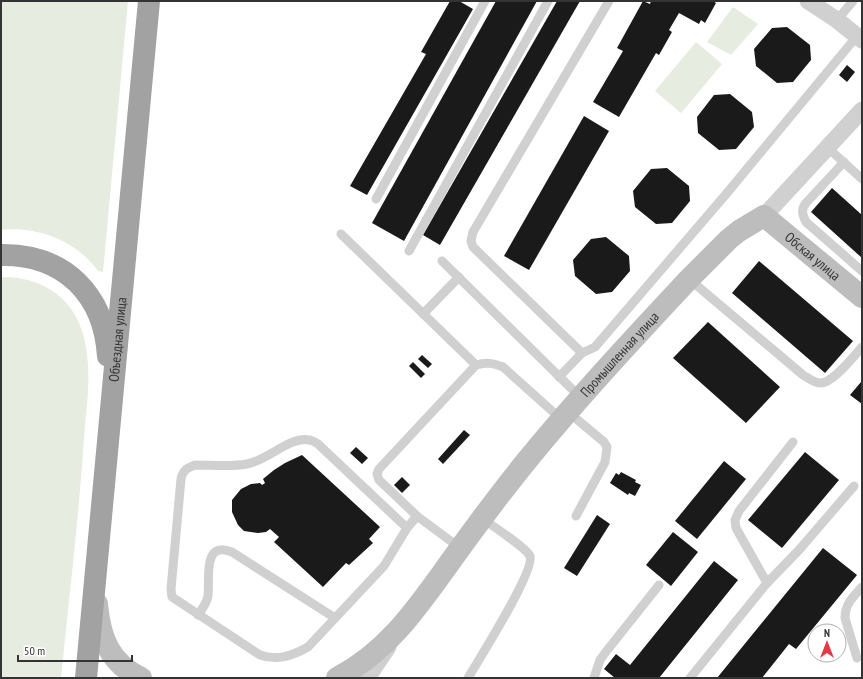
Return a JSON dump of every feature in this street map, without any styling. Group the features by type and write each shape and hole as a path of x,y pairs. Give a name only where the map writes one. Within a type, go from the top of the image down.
{"highway":[{"name":"Объездная улица","path":"86,678 149,1"},
{"path":"1,255 17,255 35,258 47,263 72,278 94,303 105,332 108,354 110,425"}],"main road":[{"name":"Обская улица","path":"764,216 843,268 860,285"},
{"name":"Промышленная улица","path":"337,678 359,666 375,653 404,624 482,518 570,409 688,279 729,239 764,216"},
{"path":"96,579 98,621 103,640 116,660 128,671 141,678"}],"street":[{"path":"808,1 837,20 860,38"},
{"name":"Промышленная улица","path":"764,216 862,112"},
{"name":"Промышленная улица","path":"367,678 404,624"}],"lane":[{"path":"376,199 485,1"},
{"path":"409,251 548,1"},
{"path":"582,353 474,248 471,241 472,232 608,1"},
{"path":"837,20 853,1"},
{"path":"559,377 582,353 595,347 860,38"},
{"path":"828,148 862,179"},
{"path":"843,268 806,222 802,212 806,203 844,162"},
{"path":"341,234 476,365"},
{"path":"442,261 559,377 570,409"},
{"path":"423,314 458,277"},
{"path":"688,279 803,375 812,380 820,383 826,382 834,376 862,347"},
{"path":"460,548 417,516 379,480 377,474 379,469 476,365 483,363 491,363 503,367 570,409 604,442 607,447 605,462 576,516"},
{"path":"406,528 318,444 309,440 300,440 291,443 266,458 247,464 195,465 182,472 171,589 172,597 260,655 270,658 295,654 308,647 384,566 406,528 417,516"},
{"path":"767,583 736,528 735,520 739,511 793,442"},
{"path":"690,678 767,583 799,550 854,486"},
{"path":"468,678 512,602 529,567 530,560 526,551 482,518"},
{"path":"198,615 205,605 208,597 209,561 213,554 218,550 226,550 232,552 335,618"},
{"path":"594,678 600,660 659,585"},
{"path":"857,658 845,618 845,613 850,600 862,587"}],"shaded area":[{"path":"1,1 128,1 103,272 98,271 79,251 55,238 28,230 1,230"},
{"path":"733,7 758,24 731,55 707,42"},
{"path":"696,42 722,64 681,113 655,91"},
{"path":"1,277 28,280 40,284 61,298 70,307 77,318 82,331 87,357 88,397 77,527 61,678 1,678"}],"building":[{"path":"450,1 459,1 473,9 367,195 350,186 426,54 421,52"},
{"path":"496,1 537,1 404,241 372,223"},
{"path":"557,1 580,1 440,245 423,235"},
{"path":"643,1 650,4 651,1 713,1 716,3 705,23 701,20 699,24 679,13 669,30 672,32 659,55 656,53 619,117 593,102 623,51 617,48"},
{"path":"787,27 810,45 811,60 793,82 777,83 756,66 754,49 772,28"},
{"path":"847,65 855,72 847,82 839,75"},
{"path":"730,94 752,112 754,127 736,149 719,150 698,133 697,117 714,95"},
{"path":"584,116 609,131 529,270 504,256"},
{"path":"667,168 689,186 690,201 672,223 656,224 635,207 633,191 651,169"},
{"path":"832,188 862,215 862,258 811,212"},
{"path":"606,237 629,256 630,271 612,292 596,294 575,276 573,260 591,239"},
{"path":"759,261 853,341 825,373 732,293"},
{"path":"708,322 780,387 746,423 673,358"},
{"path":"422,355 432,364 428,368 418,359"},
{"path":"413,362 425,374 421,378 409,366"},
{"path":"861,382 862,383 862,404 850,395"},
{"path":"464,430 470,435 443,464 438,459"},
{"path":"356,447 368,458 362,464 350,453"},
{"path":"805,452 839,480 782,548 748,520"},
{"path":"302,455 380,527 369,539 373,543 349,565 346,563 323,587 274,542 279,537 270,529 266,532 258,533 244,531 238,525 232,512 232,500 241,489 251,484 260,483 262,485 265,483 263,479 274,470"},
{"path":"724,461 746,479 697,539 675,521"},
{"path":"621,472 636,480 635,482 641,485 635,496 629,493 628,495 610,483 616,473 619,475"},
{"path":"402,477 410,485 402,493 394,485"},
{"path":"597,515 610,524 577,576 564,568"},
{"path":"673,532 698,552 671,586 646,565"},
{"path":"823,548 857,575 817,623 807,623 807,636 796,649 789,644 762,678 717,678"},
{"path":"714,561 738,580 659,678 615,678 604,669 616,654 630,665"}]}
